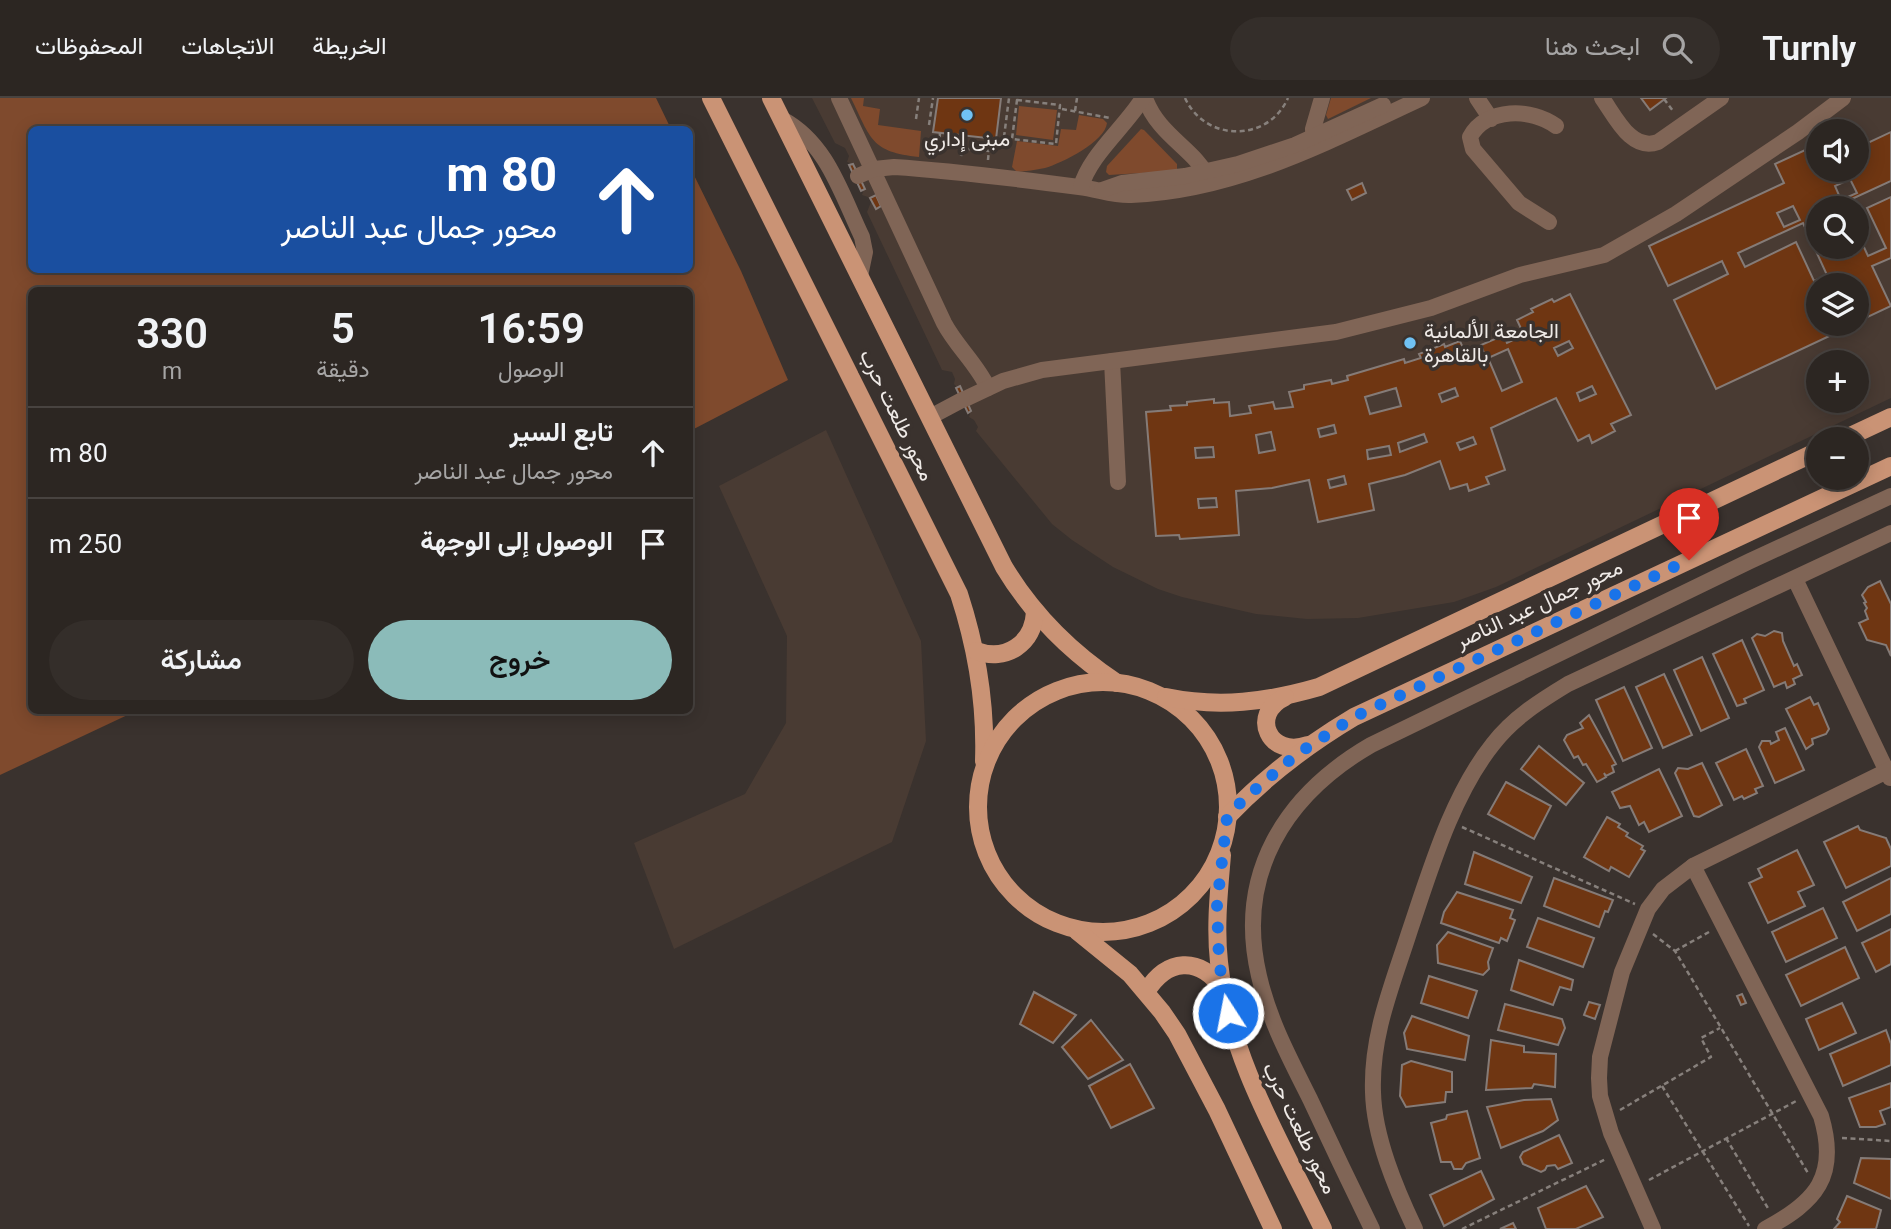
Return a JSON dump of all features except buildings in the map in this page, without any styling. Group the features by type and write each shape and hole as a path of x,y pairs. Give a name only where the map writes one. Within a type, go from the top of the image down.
{"main road":[{"name":"محور طلعت حرب","path":"711,98 960,594 976,651 984,710 984,769"},
{"name":"محور طلعت حرب","path":"771,98 1004,567 1035,612 1077,655 1117,683"},
{"path":"1869,427 1891,417"},
{"name":"محور جمال عبد الناصر","path":"1157,695 1203,703 1251,702 1288,696 1340,678 1806,457"},
{"name":"محور جمال عبد الناصر","path":"1227,817 1260,784 1310,745 1378,705 1891,466"},
{"path":"976,651 1001,655 1016,648 1023,643 1032,629 1035,612"},
{"path":"1117,683 1157,695 1191,718 1215,752 1223,773 1227,817 1216,861 1204,881 1188,898 1152,922 1123,930 1094,932 1074,929 1046,919 1006,888 995,871 983,842 978,811 979,790 992,749 1004,731 1036,702 1076,686 1117,683"},
{"path":"1288,696 1274,704 1267,715 1266,728 1283,747 1296,749 1310,745"},
{"name":"محور طلعت حرب","path":"1223,839 1217,934 1222,988 1235,1039 1244,1064 1323,1229"},
{"path":"1074,929 1112,958 1162,1012 1190,1056 1273,1229"},
{"path":"1146,992 1155,978 1168,969 1183,965 1199,967 1213,975 1222,988"}],"street":[{"path":"839,98 862,174 944,323 988,388"},
{"path":"1081,187 1090,165 1144,98 1162,128 1208,178"},
{"path":"1314,143 1322,98"},
{"path":"1477,98 1490,119"},
{"path":"1602,98 1634,140 1648,145 1658,142 1721,98"},
{"path":"930,417 988,388 1042,370 1304,337 1367,326 1431,308 1520,275 1604,255 1676,214 1798,132 1843,98"},
{"path":"837,185 862,174 901,167 1131,195 1176,191 1264,156 1314,143 1409,100"},
{"path":"1549,222 1519,203 1471,145 1472,133 1490,119 1520,112 1540,116 1556,126"},
{"path":"782,119 820,150 864,244 864,261 860,276"},
{"path":"1112,361 1118,482"},
{"path":"1372,1229 1270,1016 1258,976 1253,937 1256,895 1266,857 1287,818 1317,783 1371,745 1750,561 1891,496"},
{"path":"1415,1229 1390,1168 1379,1129 1373,1095 1373,1061 1384,1005 1450,822 1479,763 1494,742 1541,700 1587,675 1891,533"},
{"path":"1653,1229 1619,1153 1600,1096 1600,1057 1622,972 1644,917 1663,889 1693,866 1890,773 1795,579"},
{"path":"1693,866 1821,1116 1828,1137 1825,1173 1817,1188 1795,1211 1771,1226"}],"path":[{"path":"916,119 919,98"},
{"path":"929,125 933,98"},
{"path":"1004,137 1009,98"},
{"path":"1075,111 1077,98"},
{"path":"1185,98 1192,111 1209,125 1219,130 1242,132 1263,126 1272,120 1288,98"},
{"path":"1060,108 1056,144 1013,139 1017,100 1022,99 1127,121"},
{"path":"940,133 939,146 989,151"},
{"path":"959,174 964,136"},
{"path":"986,177 990,138"},
{"path":"1450,822 1644,917 1675,951 1817,1188"},
{"path":"1675,951 1724,924"},
{"path":"1606,1118 1711,1057 1701,1038 1720,1028"},
{"path":"1662,1086 1751,1229"},
{"path":"1634,1188 1810,1094"},
{"path":"1828,1137 1891,1141"},
{"path":"1726,1138 1771,1226"},
{"path":"1462,1229 1619,1153"}],"shaded area":[{"path":"0,98 656,98 670,126 28,126 28,273 693,273 693,173 741,271 788,380 693,429 693,287 28,287 28,714 130,714 0,775"},
{"name":"الجامعة الألمانية بالقاهرة","path":"812,98 1891,98 1891,398 1869,409 1869,350 1806,350 1806,413 1860,413 1830,427 1806,427 1806,439 1496,587 1454,602 1358,618 1307,619 1256,614 1182,597 1158,589 1113,567 1052,524 976,431 978,427 969,417 970,414 954,384 952,372 942,370 867,212 871,202 868,197 862,195 850,163 847,162 849,156 845,148 835,143"},
{"path":"851,98 864,98 863,106 880,109 878,125 921,131 919,157 891,151 874,141"},
{"path":"1331,98 1371,98 1328,119 1326,115"},
{"path":"1019,106 1057,110 1053,140 1016,135"},
{"path":"1079,115 1103,119 1107,123 1099,137 1091,144 1072,157 1045,168 1017,172 1012,167 1017,141 1058,146 1061,129 1076,130"},
{"path":"1141,129 1177,164 1177,169 1109,175 1106,172 1107,166"},
{"path":"826,430 921,641 926,741 892,842 674,949 634,843 745,794 786,723 787,636 719,486"}],"place":[{"name":"مبنى إداري","path":"967,115"},
{"name":"الجامعة الألمانية بالقاهرة","path":"1410,343"}],"route":[{"path":"1228,1013 1219,962 1217,905 1227,817 1243,800 1296,755 1354,717 1689,560"}]}
